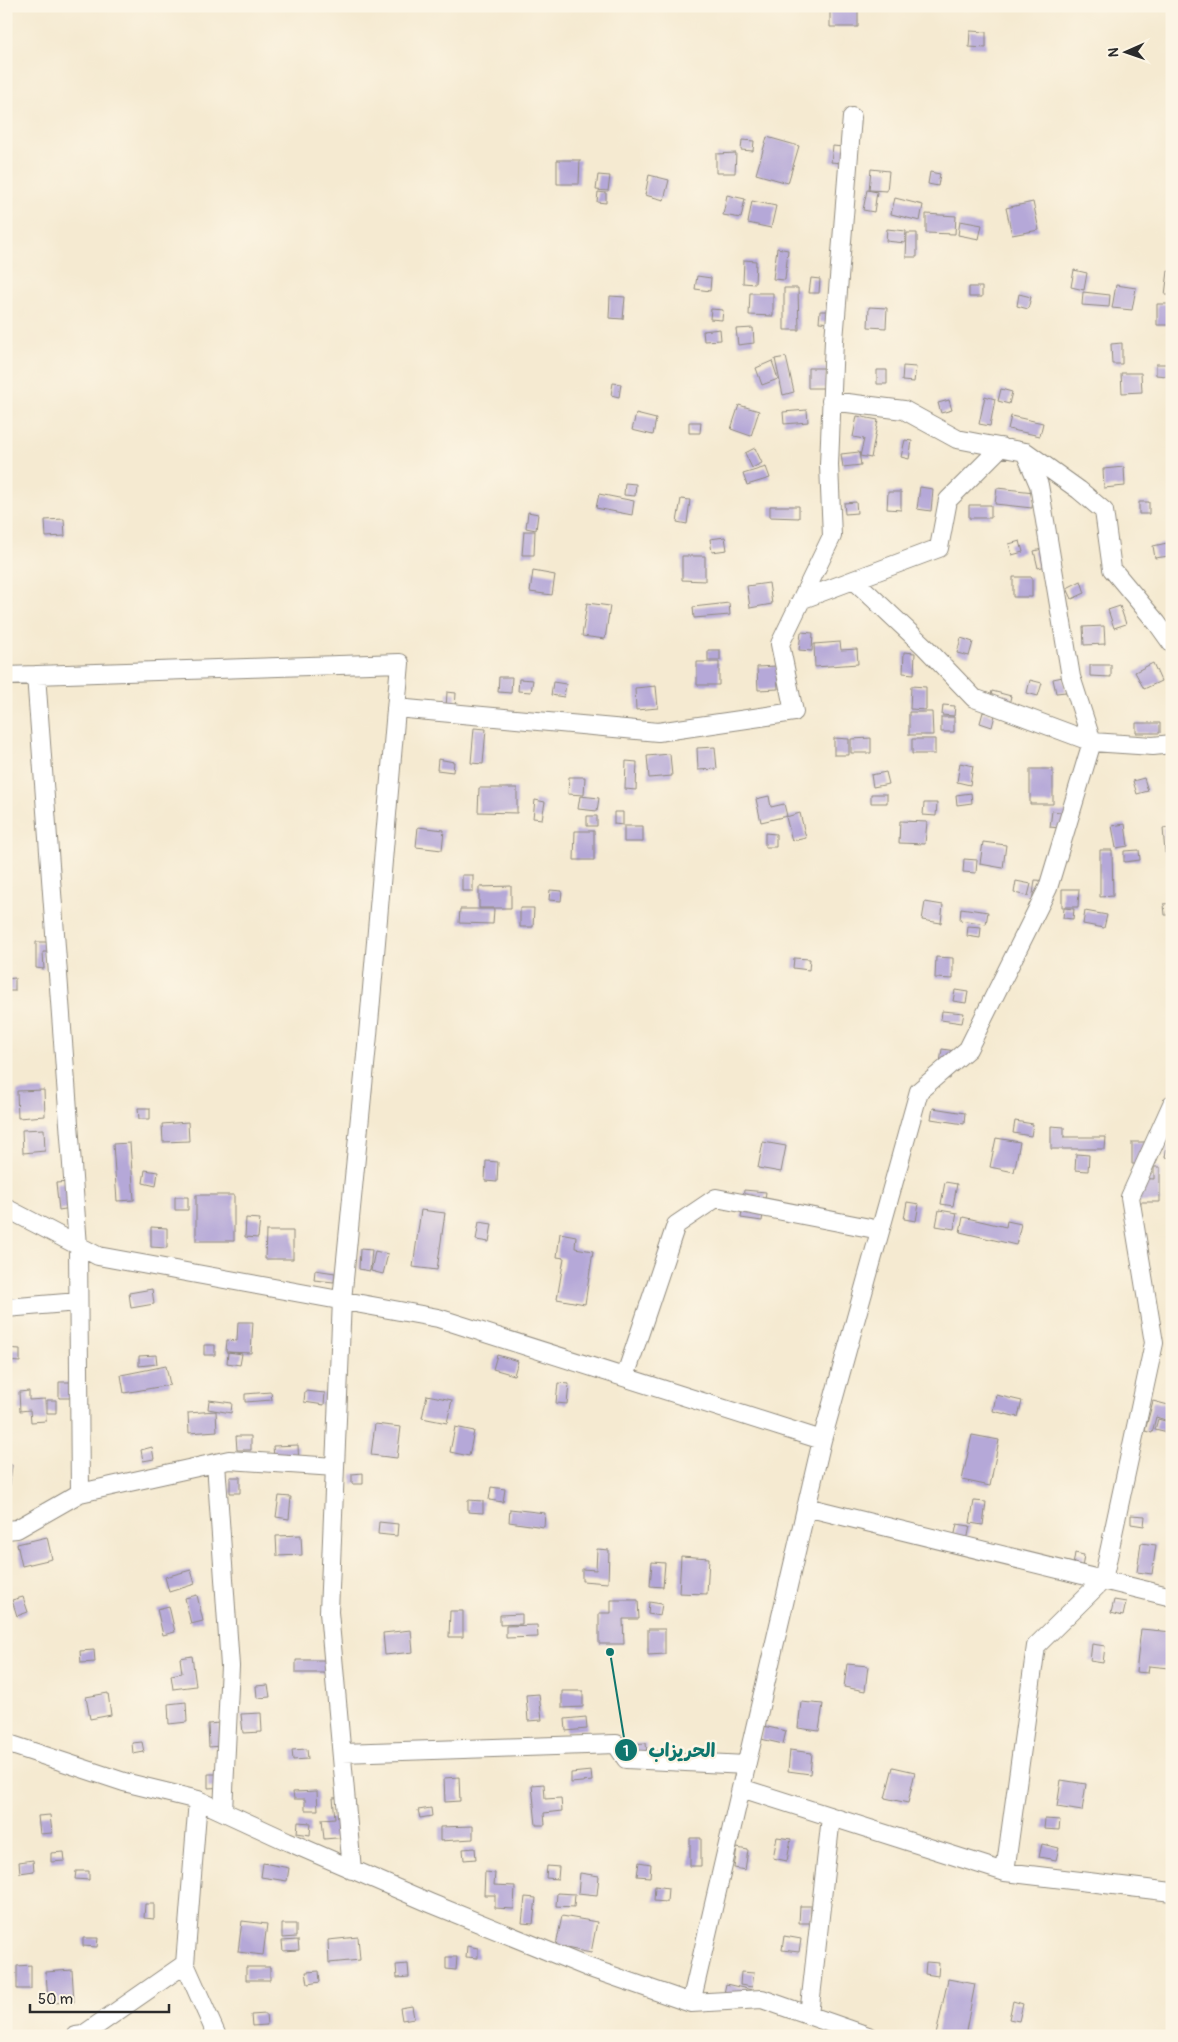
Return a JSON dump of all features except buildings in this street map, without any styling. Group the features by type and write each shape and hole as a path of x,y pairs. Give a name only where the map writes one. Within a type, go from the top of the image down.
{"street":[{"path":"396,708 658,732 794,712 780,644 832,536 829,464 831,402 834,340 852,117"},
{"path":"831,402 904,410 957,439 1025,452 1079,490 1104,511 1112,569 1172,644"},
{"path":"803,599 939,548 948,500 1000,447"},
{"path":"691,2003 822,1440 919,1091 968,1049 1048,888 1092,742 1071,677 1039,485 1025,452"},
{"path":"854,580 925,647 974,698 1092,742 1153,746 1172,744"},
{"path":"6,676 400,662 368,1035 342,1300 329,1612 352,1870"},
{"path":"36,675 78,1246 80,1493"},
{"path":"1005,1872 1036,1646 1103,1580 1154,1343 1130,1197 1172,1104"},
{"path":"626,1378 676,1225 716,1198 880,1230"},
{"path":"6,1208 98,1256 438,1318 822,1440"},
{"path":"6,1308 78,1302"},
{"path":"6,1530 17,1529 80,1493 229,1460 335,1467"},
{"path":"216,1463 230,1666 223,1811"},
{"path":"806,1507 1172,1597"},
{"path":"6,1743 124,1782 198,1800 352,1870 587,1967 691,2003 762,1999 868,2036"},
{"path":"342,1753 616,1744 626,1759 746,1765"},
{"path":"741,1788 1005,1872 1172,1892"},
{"path":"198,1800 185,1964 217,2036"},
{"path":"809,2015 831,1816"},
{"path":"76,2036 83,2036 185,1964"}],"place":[{"name":"الحريزاب","path":"610,1652"}]}
